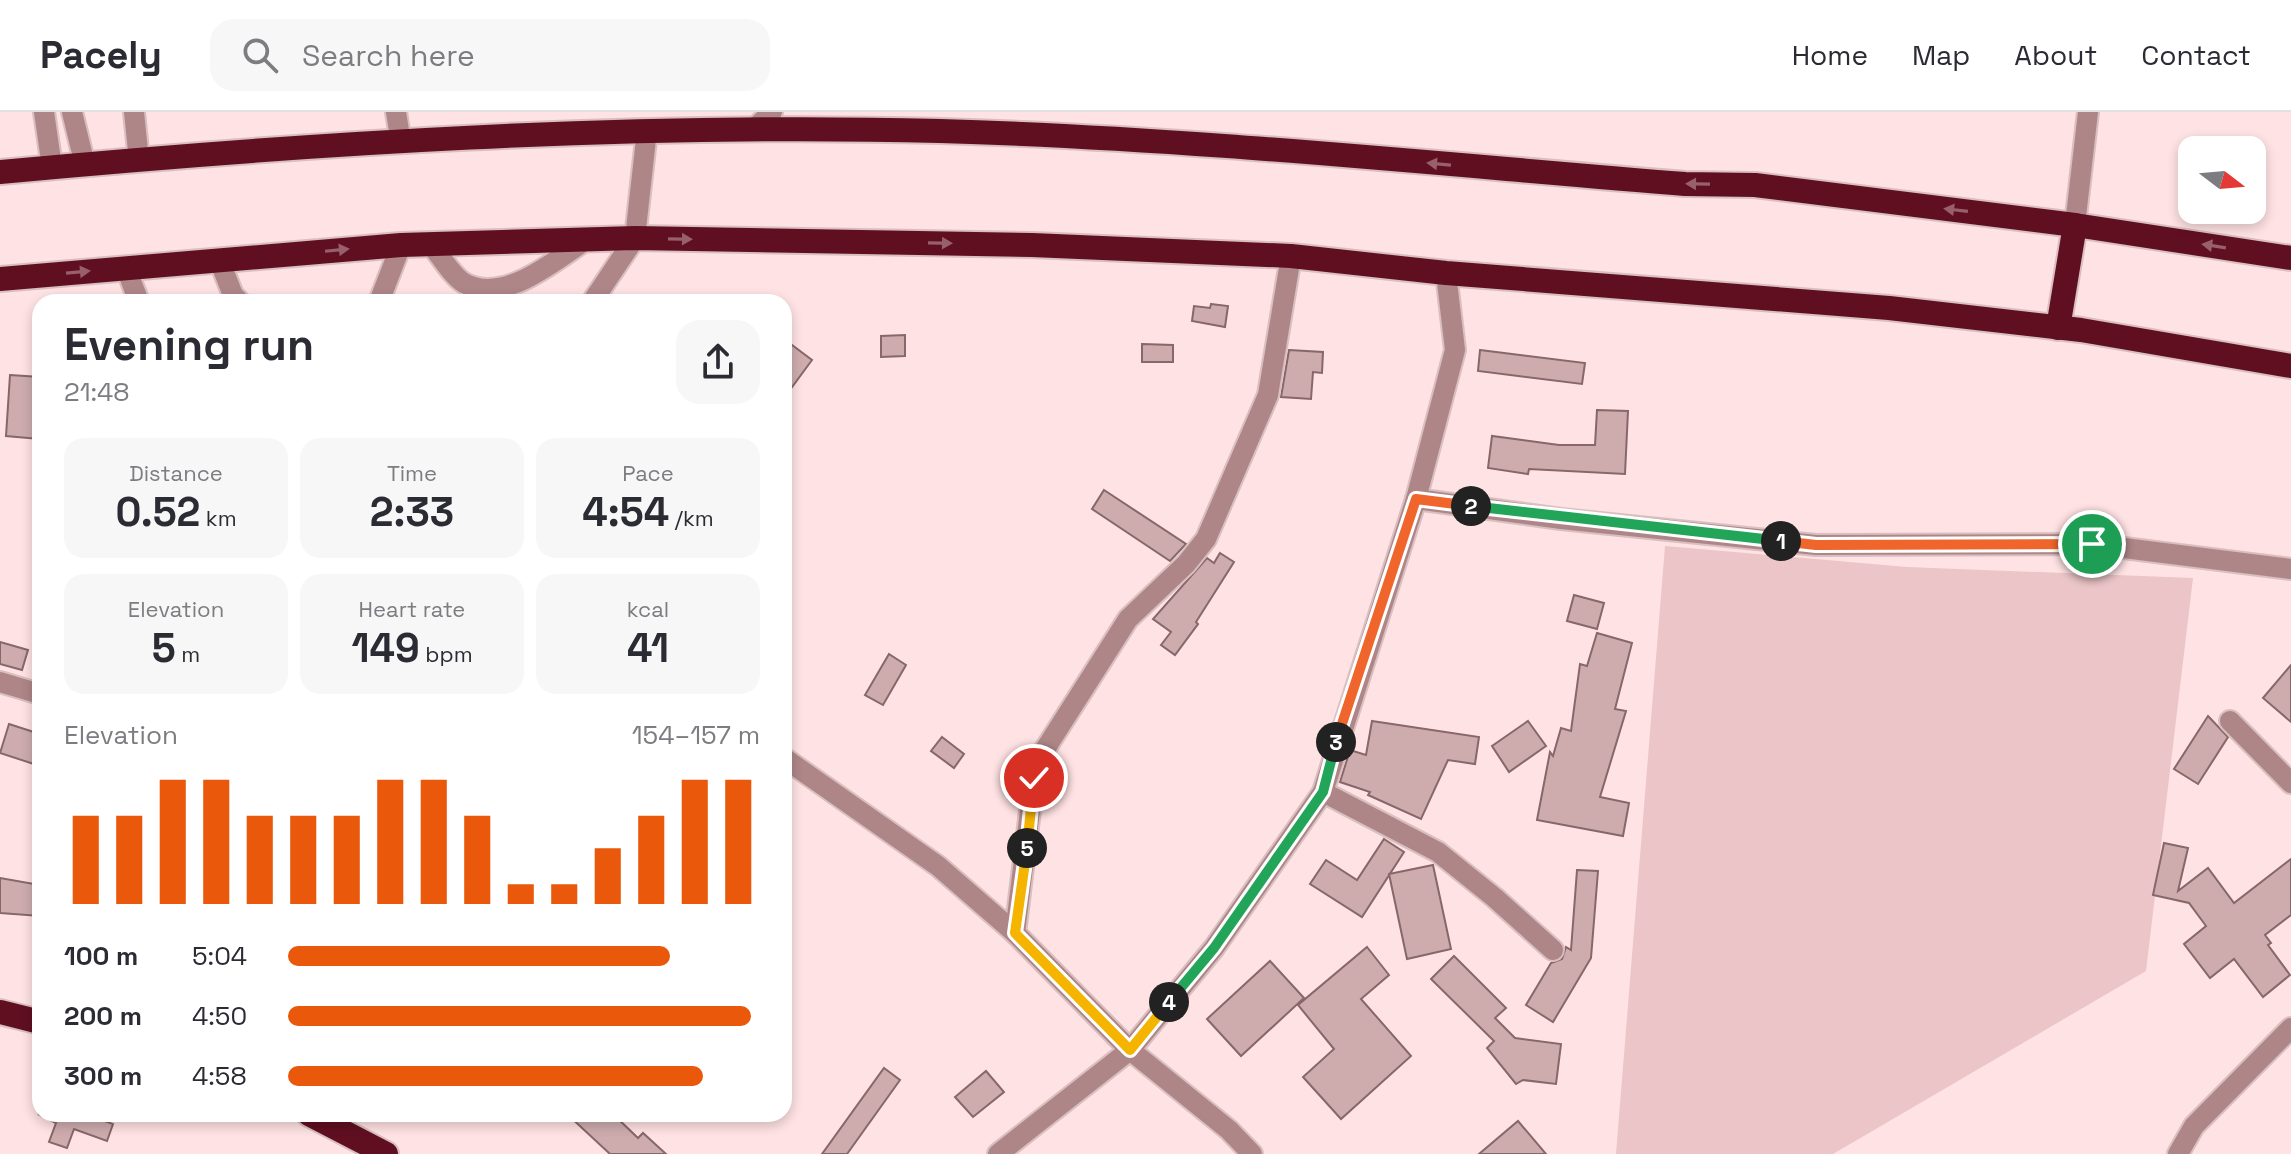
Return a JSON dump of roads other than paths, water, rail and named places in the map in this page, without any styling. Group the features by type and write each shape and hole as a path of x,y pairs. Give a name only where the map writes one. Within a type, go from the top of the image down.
{"highway":[{"path":"0,172 401,143 647,130 942,131 1262,149 1670,183 1755,185 2075,225 2291,258"},
{"path":"2058,328 2075,225"},
{"path":"0,279 401,245 635,238 1032,245 1291,256 1446,273 1700,291 2058,328 2291,366"},
{"path":"0,1012 32,1020"},
{"path":"324,1122 386,1154"}],"street":[{"path":"44,112 52,167"},
{"path":"72,112 85,165"},
{"path":"134,112 139,161"},
{"path":"396,112 401,143"},
{"path":"754,129 772,112"},
{"path":"2075,225 2088,112"},
{"path":"597,294 635,238 647,130"},
{"path":"431,245 462,282 488,291 514,284 586,240"},
{"path":"382,294 401,245"},
{"path":"1015,933 1034,778 1044,751 1128,619 1186,564 1206,539 1268,395 1291,256"},
{"path":"220,262 233,294"},
{"path":"126,268 136,294"},
{"path":"998,1154 1130,1050 1214,948 1323,792 1416,499 1455,350 1446,273"},
{"path":"1416,499 1561,519 1816,545 2092,544 2291,569"},
{"path":"0,682 32,692"},
{"path":"2230,721 2291,783"},
{"path":"792,764 938,866 1015,933 1130,1050 1229,1130 1252,1154"},
{"path":"1323,792 1438,852 1553,950"},
{"path":"2178,1154 2194,1126 2291,1028"}]}
